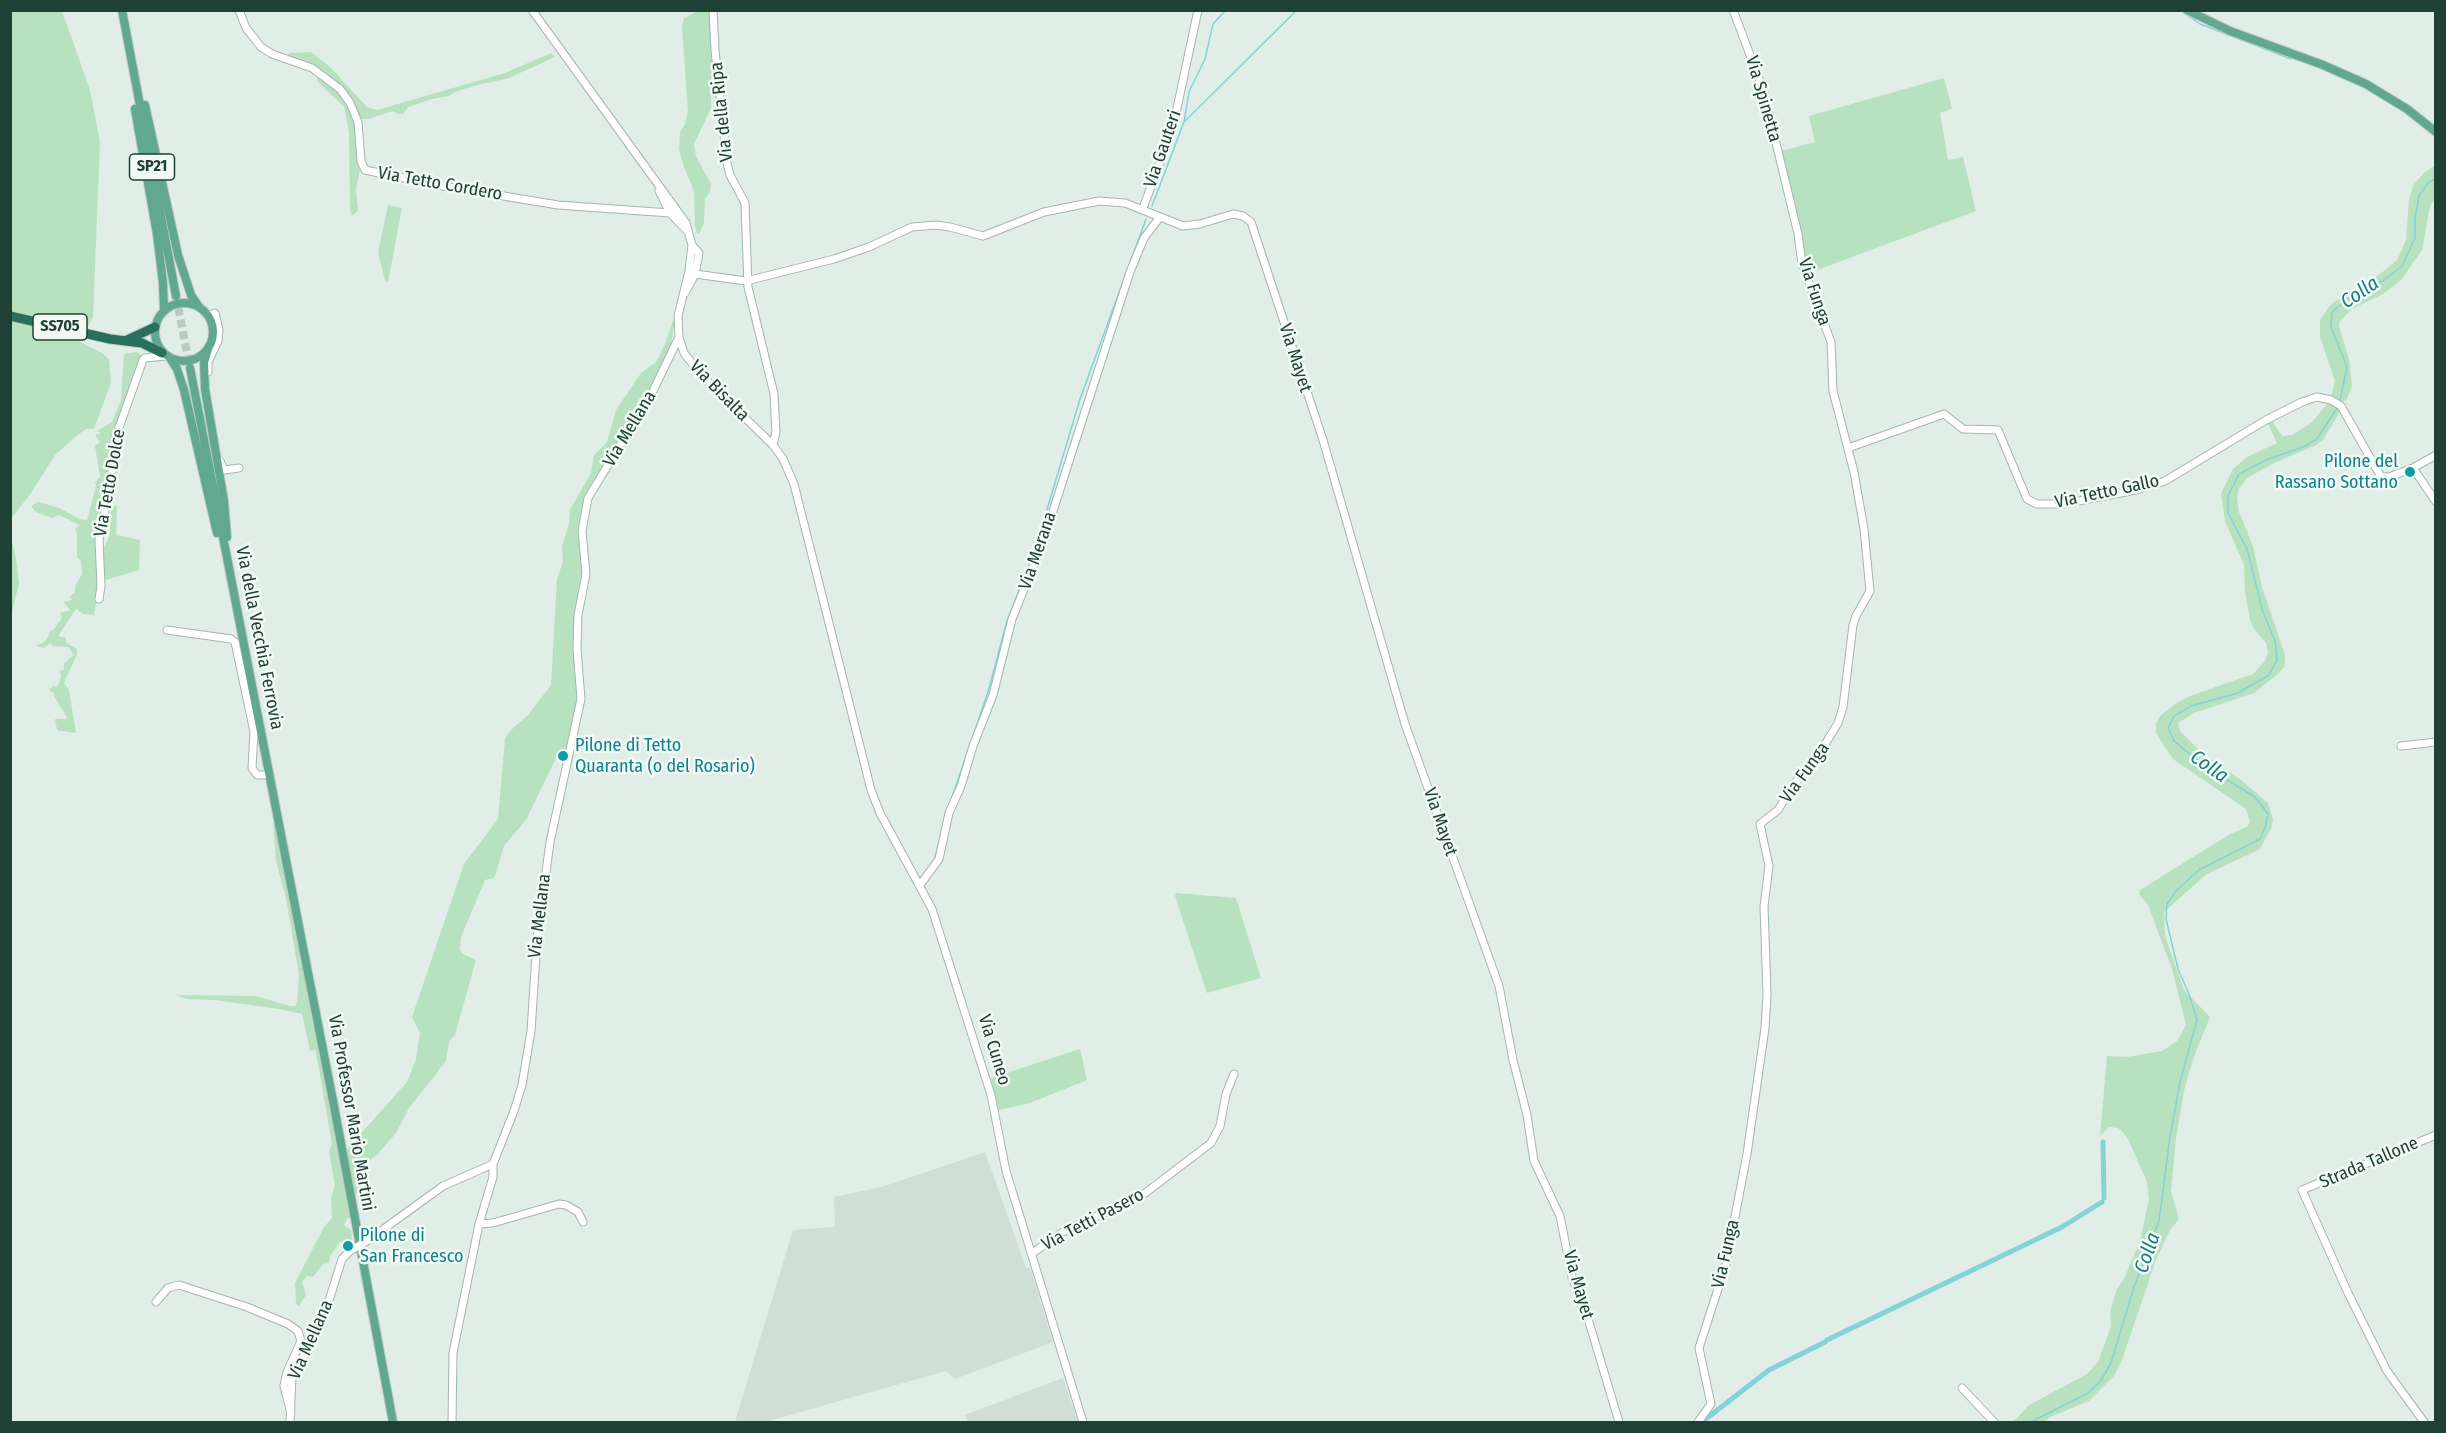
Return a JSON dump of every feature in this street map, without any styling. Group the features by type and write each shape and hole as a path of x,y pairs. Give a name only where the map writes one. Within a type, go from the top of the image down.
{"highway":[{"name":"SS705","path":"10,316 110,339 142,343 166,356"},
{"path":"122,341 135,338 155,327"}],"main road":[{"name":"SP21","path":"122,10 176,296"},
{"path":"2187,10 2230,32 2332,69 2387,96 2436,132"},
{"path":"127,38 135,56 178,255 191,295 209,316 213,333 204,362 205,389 226,518 227,559"},
{"path":"127,38 126,57 158,234 163,283 164,310 155,327 155,341 177,369 184,390 212,515 227,559"},
{"path":"164,310 180,303 199,307"},
{"path":"166,356 183,362 192,360 204,354 209,346"},
{"name":"Via della Vecchia Ferrovia","path":"190,368 297,915"},
{"name":"Via Professor Mario Martini","path":"297,915 393,1422"}],"street":[{"name":"Via Tetto Cordero","path":"239,10 246,28 261,47 272,54 312,68 340,89 350,103 358,122 361,161 365,170 558,205 670,213"},
{"name":"Via Bisalta","path":"532,10 681,216 690,234 692,245 678,316 679,337 684,353 694,368 773,445 783,459 794,484 847,696"},
{"name":"Via della Ripa","path":"713,10 727,163 730,176 744,198 747,213 748,287 774,394 776,432 773,445"},
{"name":"Via Gauteri","path":"1198,10 1173,127 1143,208 1183,226 1200,224 1233,214 1243,216 1251,222"},
{"name":"Via Spinetta","path":"1733,10 1763,89 1787,190"},
{"path":"658,185 670,213 690,234"},
{"name":"Via Funga","path":"1698,1422 1711,1404 1699,1348 1726,1264 1747,1154 1765,1028 1767,994 1764,906 1769,866 1760,824 1778,810 1794,784 1821,751 1838,723 1843,707 1853,626 1870,591 1864,529 1854,472 1834,398 1831,342 1802,264 1798,234 1787,190"},
{"path":"695,274 749,280 834,259 912,227 936,225 983,236 1044,212 1086,202 1116,201 1143,208"},
{"name":"Via Merana","path":"920,885 939,859 949,813 961,786 973,746 993,695 1012,619 1040,552 1130,272 1144,238 1160,217"},
{"name":"Via Mayet","path":"1251,222 1323,440 1405,724 1499,986 1513,1060 1527,1115 1534,1161 1560,1216 1572,1277 1586,1312 1619,1422"},
{"path":"683,296 695,274 699,253 692,245"},
{"path":"209,316 215,313 219,326 218,341 210,357 207,370 220,464 224,470 239,468"},
{"name":"Via Mellana","path":"290,1422 292,1377 322,1323 342,1259 443,1185 493,1164 514,1111 524,1074 531,1031 537,939 550,842 581,699 577,649 578,615 586,574 582,531 588,498 653,391 679,337"},
{"name":"Via Tetto Dolce","path":"99,599 101,586 99,540 111,481 115,439 143,360 166,356"},
{"name":"Via Tetto Gallo","path":"1848,448 1944,414 1963,429 1998,430 2027,499 2037,504 2063,504 2136,490 2165,481 2266,420 2317,397 2331,400 2341,406 2381,477 2389,477 2413,468"},
{"path":"2436,455 2413,468 2436,502"},
{"path":"167,630 231,639 235,642 254,732 252,768 257,775 269,775"},
{"name":"Via Cuneo","path":"847,696 876,802 932,909 991,1095 1004,1165 1083,1422"},
{"path":"2401,746 2436,742"},
{"name":"Via Tetti Pasero","path":"1031,1254 1066,1230 1140,1197 1211,1143 1220,1126 1226,1094 1234,1074"},
{"name":"Strada Tallone","path":"2424,1422 2386,1371 2302,1190 2436,1135"},
{"path":"452,1422 453,1353 479,1224 493,1177 493,1164"},
{"path":"479,1224 559,1204 578,1212 583,1222"},
{"path":"156,1302 168,1288 179,1285 247,1307 288,1324 298,1331 301,1341 287,1372 284,1386 291,1414"},
{"path":"1962,1388 1995,1422"}],"shaded area":[{"path":"985,1152 1026,1268 1030,1268 1053,1342 955,1379 946,1371 765,1422 735,1422 793,1230 835,1227 834,1197 885,1186"},
{"path":"1063,1378 1078,1422 968,1422 965,1415"}],"green space":[{"path":"11,11 62,11 90,90 100,142 93,317 80,342 109,359 111,383 94,429 86,429 55,455 11,519"},
{"path":"698,11 709,11 715,75 711,92 711,108 694,144 696,156 711,184 710,192 705,199 704,223 697,234 694,191 679,149 680,132 685,124 688,111 682,27 684,18"},
{"path":"311,52 329,66 367,107 377,110 505,73 551,53 555,57 509,78 473,86 449,96 408,107 403,114 393,111 368,119 357,119 360,169 356,189 358,210 352,216 349,132 344,107 318,82 316,74 293,65 288,53"},
{"path":"1944,78 1952,109 1940,113 1948,160 1963,157 1976,211 1809,273 1781,151 1815,142 1809,116"},
{"path":"2435,166 2435,198 2430,206 2422,250 2401,280 2383,294 2352,309 2340,321 2339,326 2349,359 2352,386 2347,399 2342,403 2331,398 2335,381 2320,337 2320,320 2331,304 2384,271 2397,260 2406,240 2409,198 2414,184 2426,171"},
{"path":"388,205 402,208 388,282 385,280 378,253"},
{"path":"676,312 671,346 658,375 587,492 583,503 580,532 584,574 578,601 578,690 568,750 559,752 526,820 504,846 494,878 485,880 461,937 460,950 463,954 476,960 455,1035 449,1042 446,1061 409,1108 396,1133 377,1155 366,1163 361,1188 355,1195 348,1148 407,1082 416,1059 420,1033 412,1017 464,864 498,819 505,739 510,731 528,715 551,685 557,579 563,562 562,546 569,524 570,510 591,473 594,455 607,442 616,410 641,373 656,362"},
{"path":"137,352 141,355 113,435 108,484 100,509 96,549 102,558 103,549 110,535 111,506 117,506 116,535 140,540 139,570 106,580 103,569 99,570 94,615 83,614 76,609 58,636 66,638 66,643 77,649 64,683 69,690 76,733 57,730 55,719 67,717 54,693 49,690 53,686 57,687 61,677 60,671 64,670 64,664 73,655 69,647 53,646 50,643 44,648 36,646 44,642 49,632 62,618 60,613 70,610 64,602 72,600 70,596 75,593 75,586 82,574 81,561 77,557 75,529 80,525 59,515 52,518 36,512 31,506 38,502 57,507 80,519 87,520 96,486 95,482 100,477 95,446 100,442 95,435 101,433 97,431 112,422 121,400 124,354"},
{"path":"2329,402 2341,410 2323,440 2247,478 2239,488 2237,498 2239,512 2253,546 2262,587 2285,655 2285,666 2254,693 2194,713 2178,723 2180,731 2203,754 2240,779 2268,803 2273,820 2271,829 2260,849 2207,874 2164,912 2165,936 2184,990 2210,1017 2185,1086 2176,1138 2171,1191 2179,1219 2170,1230 2156,1260 2121,1363 2114,1376 2089,1401 2050,1417 2045,1422 2013,1422 2029,1405 2087,1374 2098,1362 2111,1326 2110,1312 2116,1291 2124,1279 2140,1241 2149,1199 2147,1182 2128,1139 2122,1131 2109,1127 2100,1136 2107,1056 2127,1057 2162,1051 2177,1041 2186,1025 2172,969 2148,905 2139,894 2140,890 2230,834 2247,827 2250,822 2246,809 2173,759 2156,733 2156,723 2161,715 2175,704 2190,696 2253,674 2265,661 2268,652 2266,643 2254,629 2250,620 2245,592 2244,565 2225,521 2221,494 2233,469 2247,457 2277,443 2267,422 2272,421 2282,436 2292,435 2311,423"},
{"path":"10,533 19,583 11,617"},
{"path":"272,806 351,1217 344,1225 351,1230 353,1245 340,1242 330,1256 329,1263 323,1264 313,1277 307,1276 302,1282 306,1295 299,1306 296,1304 295,1283 324,1227 332,1218 331,1198 335,1186 329,1152 332,1144 319,1069 315,1050 310,1051 302,1014 215,1000 187,999 176,995 256,996 295,1006 299,975 286,898 276,861"},
{"path":"1176,893 1236,898 1261,978 1207,993 1175,896"},
{"path":"1080,1049 1087,1080 1030,1103 999,1110 991,1078"}],"waterway":[{"path":"1152,206 1184,122 1189,92 1205,59 1213,24 1226,10"},
{"path":"1184,122 1297,10"},
{"path":"2180,10 2200,24 2291,59"},
{"name":"Colla","path":"2340,401 2347,367 2331,327 2332,312 2346,300 2384,280 2402,266 2415,238 2415,218 2419,196 2428,183 2436,178"},
{"path":"951,800 988,692 1007,621 1035,550 1080,399 1146,219"},
{"name":"Colla","path":"2031,1422 2088,1393 2100,1382 2111,1363 2134,1287 2159,1221 2180,1082 2197,1020 2178,969 2166,919 2167,904 2176,891 2199,870 2260,839 2268,814 2255,797 2204,766 2174,741 2168,728 2174,716 2191,706 2238,693 2269,675 2277,660 2275,641 2263,612 2247,549 2228,513 2228,496 2239,474 2317,439 2337,408"},
{"path":"935,858 946,813"},
{"path":"2103,1142 2104,1198"},
{"path":"1827,1340 2062,1227 2102,1202"},
{"path":"1702,1422 1769,1370 1825,1342"}],"tunnel":[{"path":"176,296 190,368"}],"place":[{"name":"Pilone del Rassano Sottano","path":"2410,472"},
{"name":"Pilone di Tetto Quaranta (o del Rosario)","path":"563,756"},
{"name":"Pilone di San Francesco","path":"348,1246"}]}
